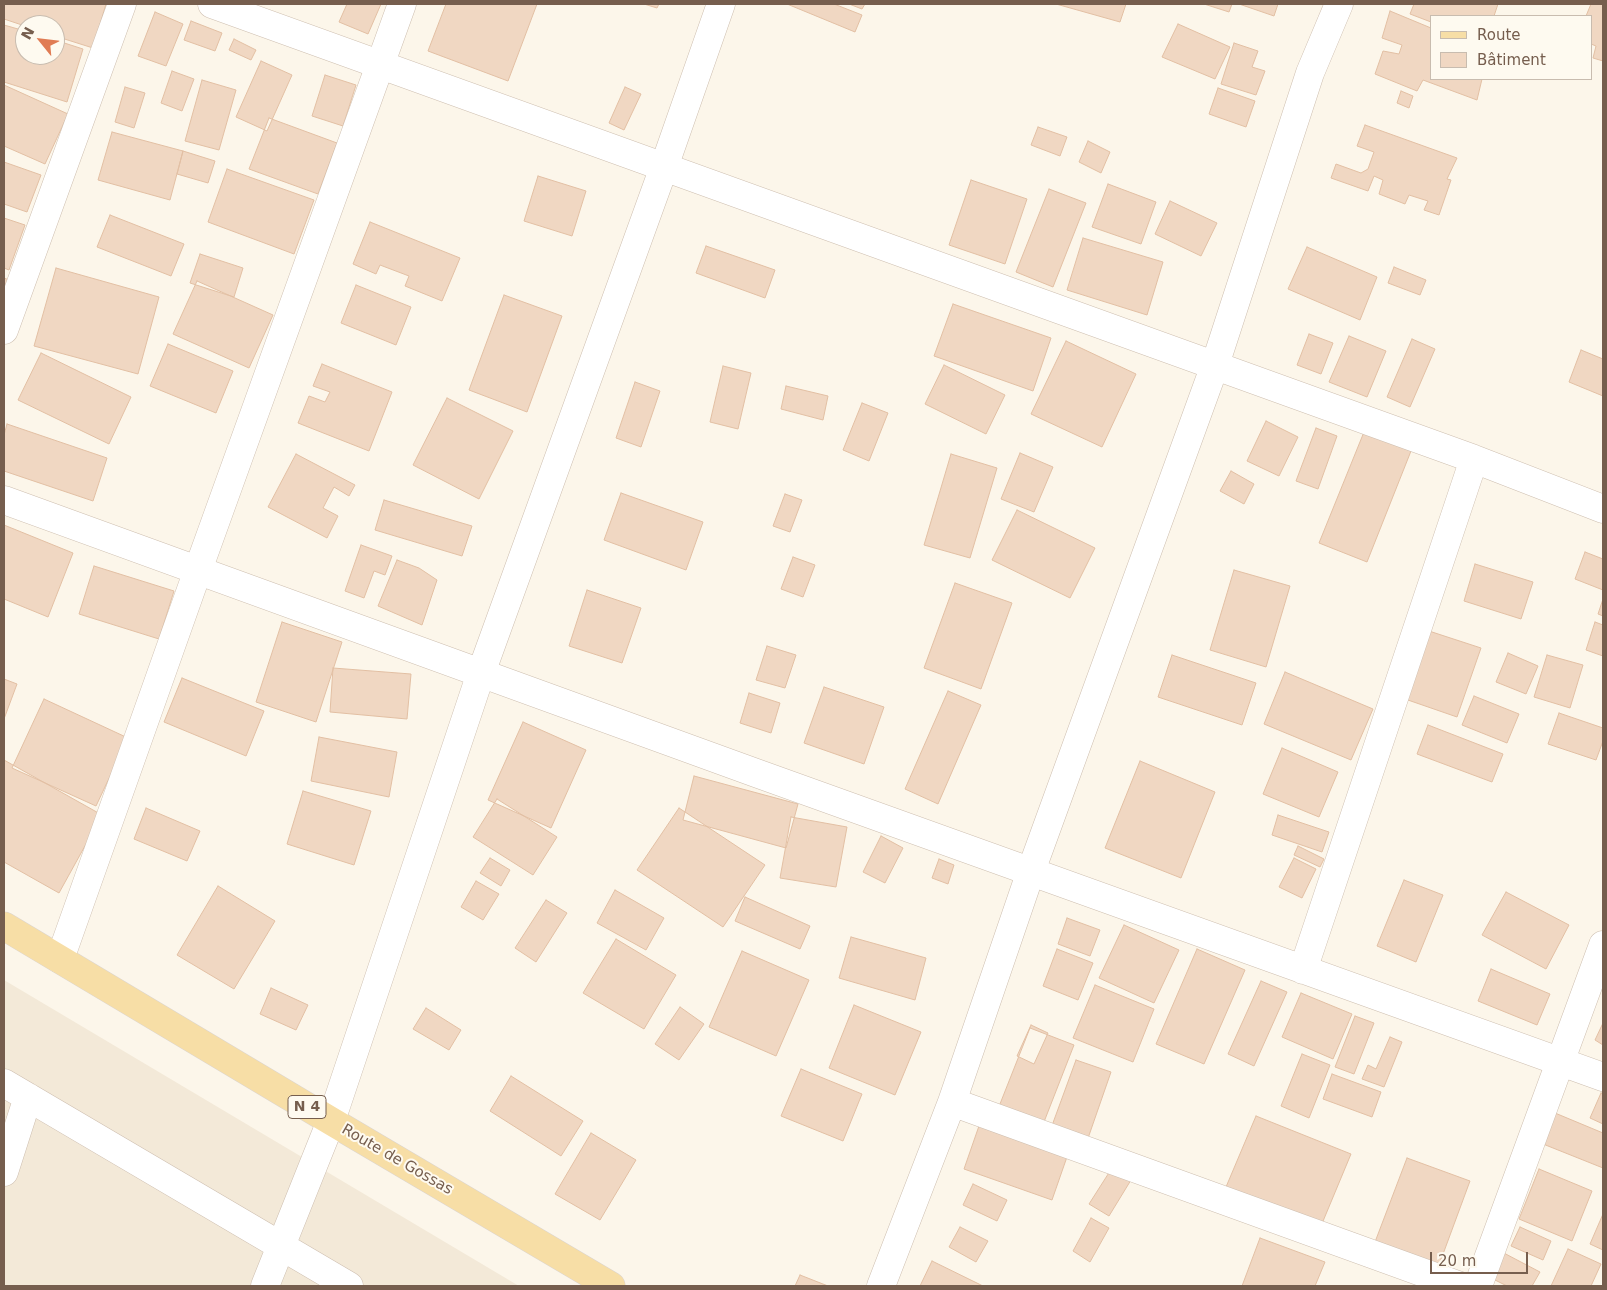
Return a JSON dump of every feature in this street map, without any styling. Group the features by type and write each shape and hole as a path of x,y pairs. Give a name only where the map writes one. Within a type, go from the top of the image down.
{"main road":[{"name":"Route de Gossas","path":"4,926 611,1286"}],"street":[{"path":"4,330 122,4"},
{"path":"212,4 1474,459 1603,509"},
{"path":"60,959 402,4"},
{"path":"265,1286 331,1121 481,673 721,4"},
{"path":"881,1286 952,1102 1031,871 1215,365 1310,74 1339,4"},
{"path":"1303,970 1474,459"},
{"path":"4,500 1603,1077"},
{"path":"1478,1286 1603,945"},
{"path":"4,1083 348,1286"},
{"path":"4,1172 28,1098"},
{"path":"952,1102 1460,1286"}],"shaded area":[{"path":"4,980 519,1286 4,1286"}],"building":[{"path":"4,4 106,4 93,48 65,39 65,15 15,15 15,23 4,19"},
{"path":"347,4 381,4 368,34 339,22"},
{"path":"446,4 537,4 508,81 428,51"},
{"path":"644,4 659,4 657,8"},
{"path":"787,4 834,4 862,15 855,32"},
{"path":"849,4 865,4 862,9"},
{"path":"1056,4 1126,4 1120,22"},
{"path":"1204,4 1232,4 1229,12"},
{"path":"1239,4 1278,4 1274,16"},
{"path":"1414,4 1498,4 1494,15 1430,15 1430,22 1410,14"},
{"path":"1591,4 1603,4 1603,61 1593,58 1596,46 1592,44 1592,15 1586,15"},
{"path":"1390,11 1430,28 1430,80 1482,80 1477,100 1423,80 1417,91 1375,74 1383,51 1399,54 1402,45 1382,38"},
{"path":"155,12 183,24 166,66 138,56"},
{"path":"191,21 222,33 215,51 184,40"},
{"path":"1178,24 1230,47 1215,79 1162,57"},
{"path":"4,25 15,28 15,65 65,65 65,43 83,49 67,102 4,82"},
{"path":"234,39 256,50 251,60 229,50"},
{"path":"1234,43 1258,51 1252,67 1265,71 1256,95 1221,84"},
{"path":"261,61 292,75 267,131 236,117"},
{"path":"172,71 194,79 182,111 161,103"},
{"path":"325,75 356,85 343,126 312,116"},
{"path":"202,80 236,90 219,150 185,141"},
{"path":"4,85 68,114 45,164 4,146"},
{"path":"125,87 145,93 134,128 115,122"},
{"path":"625,87 641,94 624,130 609,123"},
{"path":"1218,88 1255,101 1246,127 1209,114"},
{"path":"1401,91 1413,96 1409,108 1397,103"},
{"path":"269,118 337,143 318,194 249,169"},
{"path":"1365,125 1457,158 1447,179 1451,180 1439,215 1424,210 1428,201 1409,195 1405,204 1379,194 1383,180 1374,176 1368,191 1331,178 1336,164 1361,173 1368,169 1374,152 1357,146"},
{"path":"1038,127 1067,137 1060,156 1031,145"},
{"path":"112,132 183,151 170,200 98,180"},
{"path":"1088,141 1110,152 1101,173 1079,162"},
{"path":"183,151 215,161 208,183 177,174"},
{"path":"4,162 41,175 27,212 4,204"},
{"path":"227,169 314,200 294,254 208,222"},
{"path":"538,176 586,191 572,236 524,221"},
{"path":"971,180 1027,199 1005,264 949,245"},
{"path":"1108,184 1156,202 1141,244 1092,227"},
{"path":"1049,189 1086,203 1053,287 1016,272"},
{"path":"1170,201 1217,223 1201,256 1155,234"},
{"path":"110,215 184,244 171,276 97,247"},
{"path":"4,218 25,225 9,270 4,268"},
{"path":"370,222 460,258 442,301 405,286 409,276 380,265 376,274 353,264"},
{"path":"1083,238 1163,262 1147,315 1067,290"},
{"path":"706,246 775,270 765,298 696,273"},
{"path":"1307,247 1377,277 1360,320 1288,289"},
{"path":"200,254 243,268 234,297 190,283"},
{"path":"1394,267 1426,280 1420,295 1388,283"},
{"path":"56,268 159,297 138,374 34,346"},
{"path":"4,278 9,280 4,292"},
{"path":"197,281 273,315 249,368 173,334"},
{"path":"356,285 411,307 396,345 341,323"},
{"path":"504,295 562,316 527,412 469,390"},
{"path":"953,304 1051,338 1033,391 934,356"},
{"path":"1309,334 1333,343 1321,374 1297,365"},
{"path":"1349,336 1386,351 1367,397 1329,382"},
{"path":"1412,339 1435,349 1410,407 1387,397"},
{"path":"1066,341 1136,374 1102,447 1031,414"},
{"path":"168,344 233,371 216,413 150,386"},
{"path":"1581,350 1603,359 1603,396 1569,382"},
{"path":"41,353 131,397 109,444 18,400"},
{"path":"322,364 392,392 369,451 298,423 309,396 325,402 330,392 313,386"},
{"path":"944,365 1005,395 986,434 925,404"},
{"path":"723,366 751,373 738,429 710,422"},
{"path":"635,382 660,391 641,447 616,438"},
{"path":"786,386 828,396 823,420 781,409"},
{"path":"447,398 513,431 479,499 413,465"},
{"path":"862,403 888,413 869,461 843,450"},
{"path":"1266,421 1298,437 1279,476 1247,461"},
{"path":"7,424 107,458 93,501 4,471 4,435"},
{"path":"1316,428 1337,436 1318,489 1296,481"},
{"path":"1364,432 1411,451 1367,562 1319,543"},
{"path":"1020,453 1053,467 1034,512 1001,499"},
{"path":"296,454 355,485 349,496 334,487 323,508 338,516 327,538 268,507"},
{"path":"951,454 997,468 970,558 924,545"},
{"path":"1231,471 1254,484 1244,504 1220,491"},
{"path":"621,493 703,522 686,570 604,540"},
{"path":"785,494 802,500 790,532 773,526"},
{"path":"384,500 472,526 462,556 375,530"},
{"path":"1017,510 1095,548 1070,598 992,560"},
{"path":"4,525 73,553 48,617 4,599"},
{"path":"361,545 392,556 385,575 374,571 364,598 345,591"},
{"path":"1585,552 1603,559 1603,590 1575,579"},
{"path":"793,557 815,565 803,597 781,589"},
{"path":"397,560 419,568 437,580 422,625 378,606"},
{"path":"1475,564 1533,582 1521,619 1464,601"},
{"path":"94,566 174,591 159,639 79,614"},
{"path":"1234,570 1290,586 1266,667 1210,650"},
{"path":"955,583 1012,603 981,689 924,668"},
{"path":"587,590 641,608 622,663 569,646"},
{"path":"1603,599 1603,616 1598,614"},
{"path":"282,622 342,642 316,722 256,702"},
{"path":"1595,622 1603,625 1603,656 1586,650"},
{"path":"1429,631 1481,648 1457,717 1405,699"},
{"path":"767,646 796,655 785,688 756,680"},
{"path":"1508,653 1538,666 1526,694 1496,682"},
{"path":"1172,655 1256,683 1242,725 1158,697"},
{"path":"1547,655 1583,665 1570,708 1534,697"},
{"path":"333,668 411,674 407,719 330,712"},
{"path":"1285,672 1373,709 1351,760 1264,724"},
{"path":"182,678 264,711 246,756 164,722"},
{"path":"4,679 17,684 4,719"},
{"path":"824,687 884,707 864,764 804,743"},
{"path":"948,691 981,705 938,804 905,789"},
{"path":"749,693 780,703 771,733 740,723"},
{"path":"1474,696 1519,714 1507,743 1462,725"},
{"path":"44,699 128,738 96,806 12,768"},
{"path":"1559,713 1603,728 1603,741 1596,760 1548,744"},
{"path":"523,722 586,750 551,828 488,800"},
{"path":"1428,725 1503,754 1492,782 1417,754"},
{"path":"319,737 397,752 389,797 311,781"},
{"path":"1282,748 1338,772 1319,817 1263,794"},
{"path":"4,760 102,815 59,893 4,862"},
{"path":"1140,761 1215,792 1181,878 1105,848"},
{"path":"694,776 798,804 786,848 683,820"},
{"path":"303,791 371,811 354,865 287,844"},
{"path":"497,799 557,837 533,875 473,837"},
{"path":"146,808 200,831 187,861 134,839"},
{"path":"679,808 765,865 723,927 637,870"},
{"path":"1278,815 1329,832 1322,852 1272,835"},
{"path":"791,817 847,827 836,887 780,878"},
{"path":"881,836 903,848 885,883 863,872"},
{"path":"1298,846 1324,859 1320,867 1294,855"},
{"path":"490,858 510,870 501,886 480,873"},
{"path":"1294,858 1316,869 1302,898 1279,887"},
{"path":"939,859 954,865 948,884 932,878"},
{"path":"1404,880 1443,895 1416,962 1377,946"},
{"path":"476,881 499,894 483,920 461,907"},
{"path":"218,886 275,921 234,989 177,955"},
{"path":"615,890 664,918 646,950 597,923"},
{"path":"1506,892 1569,925 1546,969 1482,935"},
{"path":"745,897 810,926 800,949 735,921"},
{"path":"546,900 567,913 536,962 515,948"},
{"path":"1067,918 1100,930 1090,956 1058,944"},
{"path":"1124,925 1179,950 1154,1003 1099,978"},
{"path":"851,937 926,958 915,1000 839,978"},
{"path":"616,939 676,975 644,1029 583,993"},
{"path":"1057,949 1093,963 1078,1000 1043,986"},
{"path":"1197,949 1245,970 1204,1064 1156,1044"},
{"path":"742,951 809,980 776,1056 709,1027"},
{"path":"1491,969 1550,994 1537,1025 1478,1001"},
{"path":"1261,981 1287,992 1254,1066 1228,1054"},
{"path":"1095,985 1154,1009 1133,1062 1073,1038"},
{"path":"271,988 308,1005 296,1030 260,1014"},
{"path":"1301,993 1352,1014 1333,1059 1282,1037"},
{"path":"854,1005 921,1032 895,1095 829,1068"},
{"path":"680,1007 704,1024 679,1060 655,1044"},
{"path":"426,1008 461,1030 449,1050 413,1029"},
{"path":"1355,1016 1374,1023 1354,1074 1335,1067"},
{"path":"1603,1023 1603,1045 1595,1040"},
{"path":"1031,1025 1048,1033 1034,1064 1017,1056"},
{"path":"1030,1028 1074,1045 1042,1127 998,1109"},
{"path":"1390,1037 1402,1042 1384,1087 1362,1079 1368,1065 1376,1069"},
{"path":"1302,1054 1330,1065 1309,1118 1281,1106"},
{"path":"1076,1060 1111,1072 1086,1144 1050,1131"},
{"path":"801,1069 862,1094 843,1141 781,1116"},
{"path":"1332,1074 1381,1092 1372,1117 1323,1099"},
{"path":"511,1076 583,1121 561,1156 490,1111"},
{"path":"1601,1093 1603,1094 1603,1124 1590,1118"},
{"path":"1555,1113 1603,1133 1603,1168 1543,1144"},
{"path":"1256,1116 1351,1154 1321,1226 1226,1187"},
{"path":"980,1123 1068,1154 1052,1200 964,1169"},
{"path":"591,1133 636,1160 600,1220 555,1194"},
{"path":"1407,1158 1470,1181 1439,1265 1375,1242"},
{"path":"1112,1168 1131,1180 1109,1216 1089,1204"},
{"path":"1539,1169 1592,1191 1572,1241 1519,1219"},
{"path":"973,1184 1007,1200 997,1221 963,1205"},
{"path":"1603,1214 1603,1250 1590,1244"},
{"path":"1091,1218 1109,1228 1090,1262 1073,1251"},
{"path":"960,1227 988,1241 976,1262 949,1247"},
{"path":"1520,1227 1551,1241 1543,1260 1511,1246"},
{"path":"1260,1238 1325,1262 1315,1286 1242,1286"},
{"path":"1568,1249 1601,1264 1591,1286 1551,1286"},
{"path":"1500,1251 1540,1272 1532,1286 1507,1286 1487,1276"},
{"path":"932,1261 983,1286 920,1286"},
{"path":"800,1275 828,1286 795,1286"}]}
